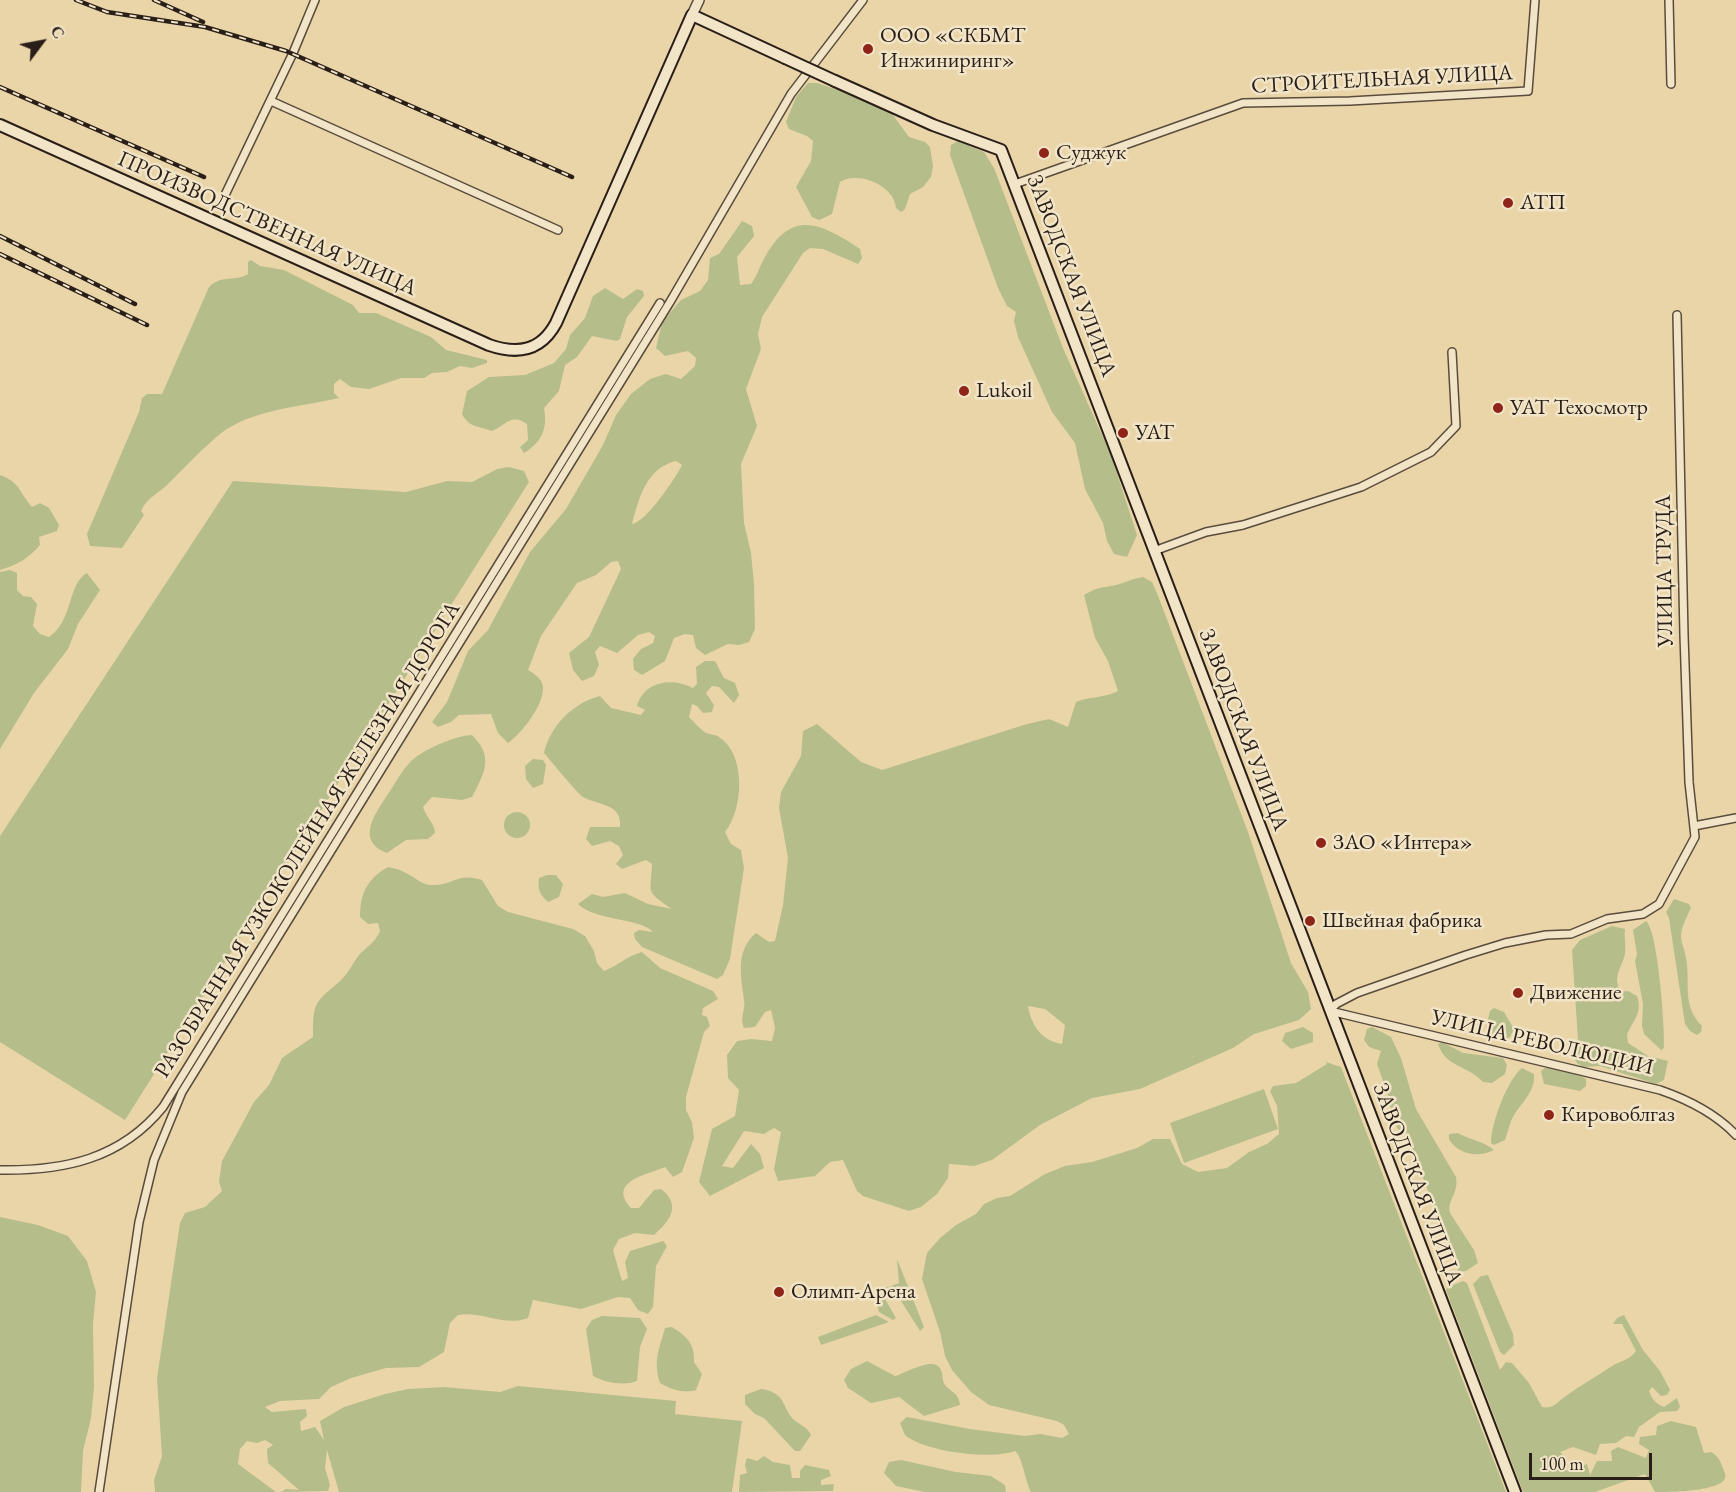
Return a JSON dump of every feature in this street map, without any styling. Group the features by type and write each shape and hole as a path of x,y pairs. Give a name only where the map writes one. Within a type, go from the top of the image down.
{"main road":[{"name":"ЗАВОДСКАЯ УЛИЦА","path":"692,15 933,125 1001,150 1515,1492"},
{"name":"ПРОИЗВОДСТВЕННАЯ УЛИЦА","path":"0,125 489,345 519,351 536,346 544,340 556,323 692,15"}],"street":[{"path":"225,195 315,0"},
{"path":"692,15 699,0"},
{"path":"99,1492 139,1222 154,1160 175,1107 194,1071 670,302 791,94 863,0"},
{"name":"СТРОИТЕЛЬНАЯ УЛИЦА","path":"1015,184 1244,103 1350,101 1528,91 1534,0"},
{"path":"1669,0 1671,84"},
{"path":"270,100 558,230"},
{"name":"РАЗОБРАННАЯ УЗКОКОЛЕЙНАЯ ЖЕЛЕЗНАЯ ДОРОГА","path":"0,1170 50,1169 94,1160 140,1132 163,1107 660,303"},
{"name":"УЛИЦА ТРУДА","path":"1677,315 1684,635 1689,782 1694,826"},
{"path":"1154,551 1206,532 1243,525 1342,495 1431,452 1456,426 1452,352"},
{"name":"РАЗОБРАННАЯ УЗКОКОЛЕЙНАЯ ЖЕЛЕЗНАЯ ДОРОГА","path":"579,435 631,363"},
{"path":"1330,1011 1336,1004 1357,993 1505,943 1546,935 1571,934 1607,919 1643,915 1659,904 1695,837 1694,826 1736,818"},
{"name":"УЛИЦА РЕВОЛЮЦИИ","path":"1330,1011 1660,1090 1703,1108 1736,1135"}],"green space":[{"path":"808,83 817,83 856,96 871,105 890,111 909,137 925,142 930,147 933,166 931,177 923,187 910,194 905,209 901,212 883,187 865,179 856,178 840,182 832,214 819,220 812,217 796,187 811,161 813,141 789,129 786,122 796,97"},
{"path":"958,141 984,152 994,168 1063,348 1111,455 1137,535 1127,557 1114,554 1107,541 1103,523 1085,489 1075,443 1052,412 1018,337 1014,321 1016,312 1007,306 998,288 950,155 951,145"},
{"path":"742,221 752,226 754,236 737,257 740,285 751,284 774,243 785,232 796,227 808,225 832,232 860,249 862,258 858,264 823,249 810,248 803,253 762,317 758,334 761,349 746,389 757,426 741,464 744,523 751,553 754,583 755,629 749,642 739,645 728,644 705,655 696,648 693,635 685,634 674,638 665,661 642,675 634,670 633,659 641,649 653,643 655,636 649,632 638,635 617,653 600,646 595,652 599,665 594,676 582,681 573,670 569,653 589,637 621,569 618,561 611,562 596,575 577,583 541,636 528,670 541,681 543,687 540,702 531,718 514,738 508,743 498,733 491,714 459,715 451,722 438,727 432,722 447,702 468,651 488,630 530,552 566,509 603,445 616,415 631,394 650,379 666,374 681,379 695,366 696,358 688,351 665,356 656,348 662,322 681,300 700,291 708,280 710,258 719,254","holes":["676,461 682,465 652,508 645,516 632,524 641,494 651,477 657,470"]},
{"path":"251,260 260,266 284,270 353,305 359,313 376,313 431,337 446,350 487,360 487,363 472,368 460,366 447,372 432,373 424,378 401,378 369,389 351,387 340,379 334,384 334,393 339,398 277,410 247,419 220,434 147,502 141,511 144,515 122,548 90,546 87,534 139,412 142,398 147,394 162,394 209,287 224,279 239,278 248,274 248,262"},
{"path":"605,288 623,299 637,289 643,291 644,296 627,317 620,339 617,341 592,336 577,357 565,365 559,391 544,408 545,422 542,434 530,449 524,453 520,447 528,440 527,424 521,421 509,421 492,431 475,426 465,419 462,414 467,391 489,377 525,375 554,363 566,349 570,335 585,318 593,296"},
{"path":"509,467 524,471 529,482 125,1120 0,1042 0,836 233,481 406,492 447,481 472,482 497,469"},
{"path":"0,475 15,484 32,507 40,503 49,508 59,525 57,531 39,537 40,545 27,558 0,570"},
{"path":"10,570 17,573 17,590 23,596 31,597 37,604 33,626 40,634 49,637 63,621 76,585 81,578 87,573 100,590 78,624 68,649 34,693 0,749 0,572"},
{"path":"1143,577 1152,582 1157,593 1248,832 1291,963 1308,992 1311,1009 1299,1020 1254,1034 1233,1048 1140,1089 1092,1098 1040,1125 992,1160 974,1166 949,1164 948,1178 937,1194 921,1207 909,1211 863,1196 857,1191 843,1160 830,1162 815,1176 778,1181 774,1169 781,1132 774,1128 764,1134 744,1131 722,1166 733,1168 751,1144 760,1154 764,1168 710,1196 699,1182 712,1129 735,1116 739,1090 728,1078 727,1055 737,1041 751,1039 772,1041 775,1028 771,1010 765,1012 755,1027 744,1028 741,964 745,948 756,933 769,942 775,941 783,905 788,858 779,808 781,792 801,756 803,731 817,724 861,762 882,770 1027,724 1049,719 1068,727 1076,702 1118,691 1108,661 1095,638 1084,595 1097,589","holes":["1028,1006 1045,1009 1065,1025 1062,1044 1043,1036 1035,1026"]},
{"path":"705,661 715,661 724,678 735,683 739,695 734,703 719,687 712,686 706,693 714,705 712,712 703,713 692,704 689,717 708,734 718,736 728,745 738,769 736,810 725,832 731,844 741,850 744,868 730,959 723,975 717,979 642,947 635,939 634,933 639,930 653,932 647,927 595,914 578,904 592,894 603,897 625,893 648,904 672,909 651,891 652,864 646,860 622,869 616,864 623,855 619,846 610,841 592,846 586,839 590,827 620,827 620,819 617,813 608,806 583,797 544,753 557,725 581,704 600,696 611,708 641,715 645,710 637,706 646,691 652,686 668,682 693,688 697,684 696,667"},
{"path":"472,735 483,750 485,765 481,780 472,797 462,800 432,797 423,807 435,833 428,839 406,840 387,853 377,847 371,840 371,824 408,764 435,746 458,737"},
{"path":"533,759 543,760 546,765 543,784 533,788 526,779 525,766"},
{"path":"517,812 526,816 530,825 526,834 517,838 508,834 504,825 508,816"},
{"path":"388,867 402,871 428,885 445,884 460,878 482,880 498,906 508,912 573,929 585,936 594,951 597,963 604,971 642,952 660,968 713,991 718,999 703,1008 702,1015 707,1017 710,1026 704,1032 686,1097 686,1110 692,1122 694,1138 682,1172 673,1177 665,1167 632,1180 626,1185 624,1191 625,1199 631,1208 639,1208 654,1190 661,1189 671,1201 669,1219 654,1235 635,1233 619,1239 613,1250 622,1281 628,1278 625,1262 630,1251 663,1241 667,1246 656,1266 653,1307 648,1314 638,1310 630,1298 618,1297 581,1309 533,1300 528,1318 519,1320 458,1315 450,1323 444,1352 419,1367 386,1368 351,1378 331,1387 319,1399 280,1401 265,1407 272,1412 306,1409 307,1416 300,1422 301,1431 315,1427 324,1440 320,1421 344,1407 408,1389 444,1387 500,1392 518,1386 676,1401 675,1414 742,1421 732,1492 339,1492 327,1450 325,1468 330,1485 328,1491 281,1492 286,1489 299,1490 268,1463 267,1449 273,1445 265,1440 257,1443 247,1441 240,1449 238,1464 276,1492 155,1492 154,1480 162,1456 157,1378 180,1223 185,1213 205,1207 222,1191 219,1182 222,1161 254,1102 269,1085 282,1058 313,1037 315,1010 320,1000 342,979 359,955 378,935 380,931 378,923 368,924 360,917 360,908 370,881"},
{"path":"556,875 563,884 559,897 548,902 541,894 538,885 539,878"},
{"path":"1674,899 1689,904 1691,908 1681,935 1687,968 1689,1002 1695,1018 1702,1026 1701,1032 1697,1035 1685,1024 1669,918 1666,912"},
{"path":"1646,921 1654,942 1660,981 1664,1037 1664,1048 1661,1050 1644,1034 1642,1026 1643,1004 1635,961 1637,954 1633,930"},
{"path":"1612,926 1625,929 1625,954 1617,977 1618,986 1621,992 1628,991 1637,996 1639,1002 1638,1012 1627,1035 1628,1043 1648,1056 1668,1061 1664,1080 1656,1084 1600,1066 1583,1067 1573,1057 1578,1040 1572,950 1580,940"},
{"path":"1494,1008 1504,1012 1514,1029 1510,1037 1502,1041 1489,1034 1486,1027 1490,1011"},
{"path":"1303,1027 1313,1033 1313,1042 1291,1049 1282,1041 1285,1033"},
{"path":"1372,1027 1391,1037 1401,1058 1416,1109 1456,1177 1456,1188 1450,1204 1450,1213 1474,1250 1478,1263 1466,1271 1459,1272 1455,1265 1408,1138 1398,1129 1392,1118 1389,1098 1377,1064 1381,1051 1369,1047 1364,1040 1367,1029"},
{"path":"1442,1042 1463,1053 1503,1058 1507,1065 1505,1074 1492,1083 1483,1082 1446,1057 1438,1044"},
{"path":"1326,1062 1341,1067 1506,1492 1031,1492 1015,1451 991,1455 958,1453 927,1446 905,1435 900,1423 907,1417 970,1429 1025,1436 1040,1434 1062,1438 1069,1434 1064,1425 1057,1421 989,1405 971,1392 952,1370 945,1356 940,1332 922,1279 927,1253 940,1238 956,1225 976,1214 984,1204 997,1198 1010,1196 1045,1174 1065,1166 1092,1162 1137,1148 1153,1139 1170,1139 1182,1164 1198,1172 1227,1168 1249,1152 1267,1144 1279,1134 1277,1106 1270,1091 1273,1086 1296,1083 1327,1064"},
{"path":"1522,1068 1534,1074 1532,1087 1514,1115 1505,1140 1494,1145 1491,1143 1492,1135 1501,1103 1511,1082"},
{"path":"1545,1068 1561,1069 1577,1074 1586,1079 1586,1086 1580,1091 1544,1084 1541,1071"},
{"path":"1264,1089 1278,1129 1184,1163 1170,1123"},
{"path":"1458,1133 1494,1150 1482,1154 1463,1152 1449,1139 1449,1134"},
{"path":"0,1217 38,1225 68,1236 87,1261 96,1292 93,1324 94,1387 91,1418 83,1451 81,1492 0,1492"},
{"path":"897,1259 924,1327 920,1331 896,1293 885,1299 896,1318 893,1320 879,1312 875,1297 877,1291 899,1283"},
{"path":"1488,1275 1513,1334 1514,1345 1504,1355 1500,1352 1473,1284 1481,1276"},
{"path":"1463,1281 1467,1283 1500,1370 1506,1362 1512,1363 1529,1383 1542,1407 1553,1406 1636,1351 1622,1324 1613,1324 1617,1318 1624,1315 1643,1350 1660,1371 1670,1390 1667,1395 1661,1396 1652,1387 1649,1391 1653,1399 1664,1407 1677,1398 1680,1407 1677,1411 1660,1412 1639,1427 1634,1437 1626,1436 1616,1443 1600,1444 1596,1455 1573,1447 1560,1452 1567,1459 1564,1466 1567,1471 1587,1464 1590,1475 1597,1461 1612,1461 1611,1451 1618,1447 1646,1458 1649,1450 1639,1444 1640,1437 1656,1435 1657,1426 1671,1421 1696,1427 1704,1453 1711,1452 1718,1458 1725,1478 1711,1487 1687,1491 1655,1492 1645,1474 1595,1492 1523,1492 1446,1290"},
{"path":"876,1315 889,1322 821,1345 818,1337"},
{"path":"602,1316 640,1318 647,1329 640,1347 637,1381 615,1383 593,1376 586,1329 592,1320"},
{"path":"672,1327 685,1337 693,1350 694,1362 702,1374 696,1390 677,1390 660,1383 657,1368 659,1349 665,1328"},
{"path":"867,1361 895,1376 925,1365 936,1365 941,1370 944,1384 957,1396 960,1405 924,1416 899,1397 871,1403 848,1388 844,1380 851,1369"},
{"path":"761,1389 775,1393 793,1419 811,1435 800,1451 795,1451 764,1418 755,1414 745,1404 745,1395"},
{"path":"764,1456 773,1462 790,1465 792,1478 800,1478 800,1471 805,1465 829,1470 831,1476 821,1480 821,1485 834,1484 833,1491 739,1492 740,1475 747,1473 745,1465 747,1458 757,1461"},
{"path":"901,1460 956,1472 991,1476 1005,1485 1006,1492 925,1492 896,1486 884,1473 889,1462"}],"railway":[{"path":"76,0 107,12 205,27 286,51 572,177"},
{"path":"154,0 203,22"},
{"path":"0,87 204,177"},
{"path":"0,236 135,304"},
{"path":"0,254 147,325"}],"place":[{"name":"ООО «СКБМТ Инжиниринг»","path":"868,49"},
{"name":"Суджук","path":"1044,153"},
{"name":"АТП","path":"1508,203"},
{"name":"Lukoil","path":"964,391"},
{"name":"УАТ Техосмотр","path":"1498,408"},
{"name":"УАТ","path":"1123,433"},
{"name":"ЗАО «Интера»","path":"1321,843"},
{"name":"Швейная фабрика","path":"1310,921"},
{"name":"Движение","path":"1518,993"},
{"name":"Кировоблгаз","path":"1549,1115"},
{"name":"Олимп-Арена","path":"779,1292"}]}
